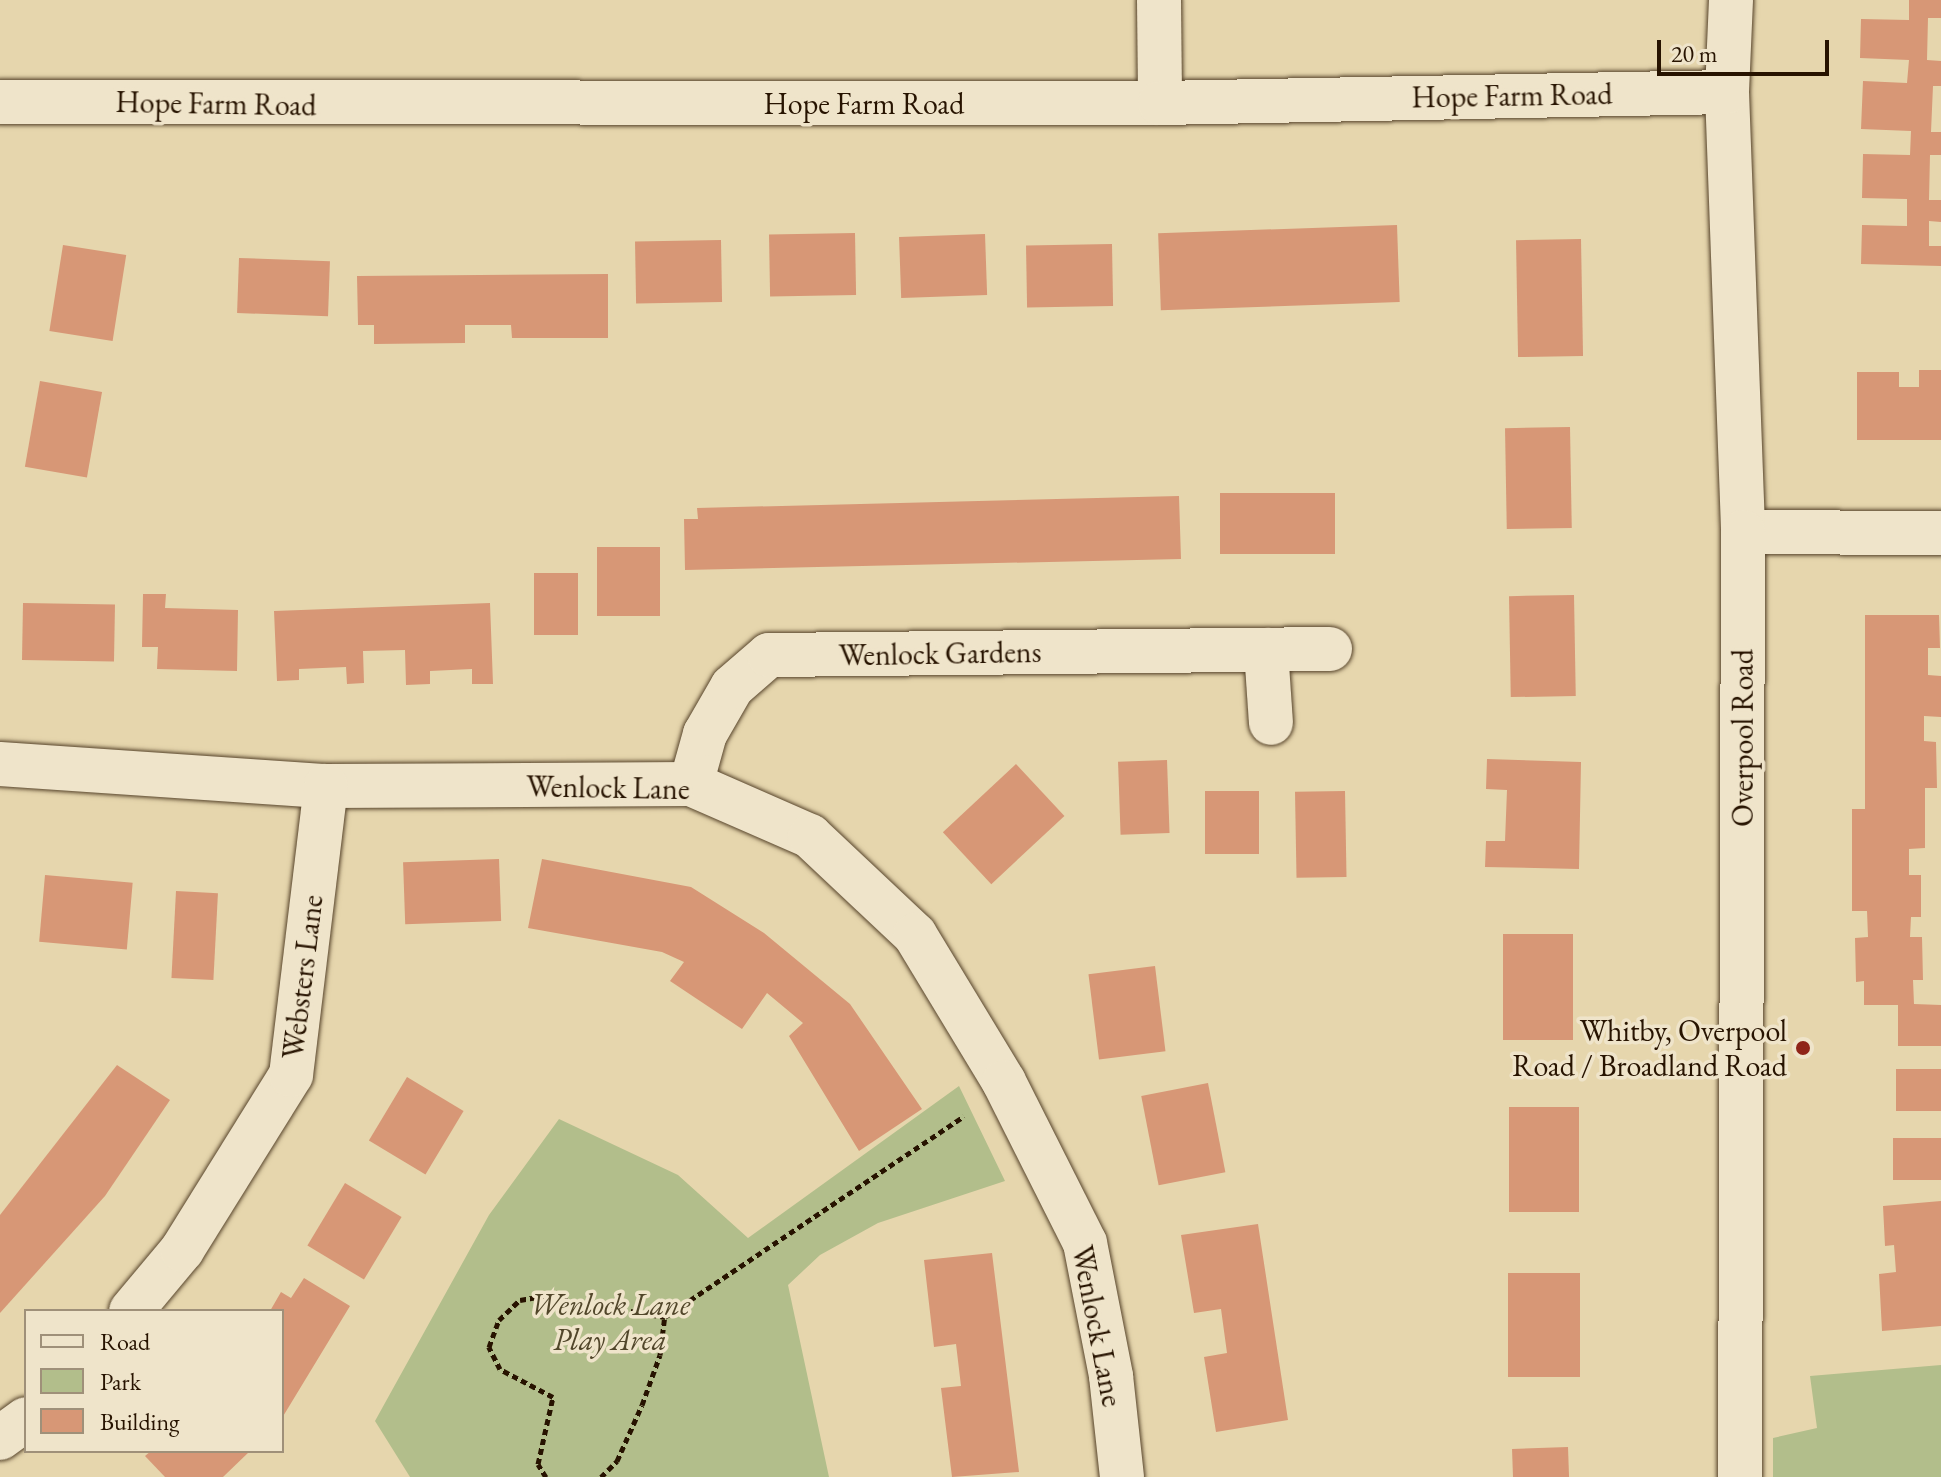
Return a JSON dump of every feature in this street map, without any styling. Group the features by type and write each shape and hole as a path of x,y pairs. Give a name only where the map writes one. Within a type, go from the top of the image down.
{"street":[{"path":"1159,0 1160,103"},
{"name":"Overpool Road","path":"1731,0 1727,92 1743,532 1740,1477"},
{"name":"Hope Farm Road","path":"0,102 1160,103 1727,92"},
{"path":"1743,532 1941,533"},
{"name":"Wenlock Gardens","path":"691,784 705,734 732,687 769,655 1330,649"},
{"path":"1266,650 1271,723"},
{"name":"Wenlock Lane","path":"0,764 326,786 691,784 810,836 915,935 1004,1082 1085,1243 1111,1376 1122,1477"},
{"name":"Websters Lane","path":"133,1309 182,1250 291,1075 326,786"},
{"path":"0,1438 24,1420"}],"path":[{"path":"546,1477 538,1464 553,1397 500,1369 489,1347 499,1320 520,1300 542,1296 665,1317 956,1123 1004,1082"},
{"path":"601,1477 617,1461 642,1405 660,1355 665,1317"}],"green space":[{"name":"Wenlock Lane Play Area","path":"959,1086 1005,1181 878,1223 820,1255 788,1285 829,1477 410,1477 375,1421 489,1215 559,1119 678,1175 748,1238"},
{"path":"1941,1365 1941,1477 1773,1477 1773,1438 1817,1428 1810,1376"}],"building":[{"path":"1909,0 1941,0 1941,18 1928,18 1927,60 1941,61 1941,86 1933,86 1931,132 1941,132 1941,155 1930,155 1929,200 1941,200 1941,222 1929,221 1929,246 1941,246 1941,266 1861,264 1862,225 1907,226 1907,199 1862,198 1863,154 1910,155 1911,131 1861,129 1863,81 1907,83 1909,60 1860,58 1861,19 1909,20"},
{"path":"1397,225 1400,302 1161,310 1158,233"},
{"path":"855,233 856,295 770,296 769,235"},
{"path":"985,234 987,295 901,298 899,237"},
{"path":"1581,239 1583,356 1518,357 1516,240"},
{"path":"721,240 722,302 636,303 635,242"},
{"path":"1112,244 1113,306 1027,307 1026,246"},
{"path":"63,245 126,255 113,341 49,331"},
{"path":"239,258 330,261 328,316 237,313"},
{"path":"608,274 608,338 512,338 511,325 465,325 465,343 374,344 374,325 358,325 357,276"},
{"path":"1919,370 1941,370 1941,440 1857,440 1857,372 1899,372 1899,387 1919,387"},
{"path":"40,381 102,392 87,478 25,467"},
{"path":"1570,427 1572,528 1507,529 1505,428"},
{"path":"1220,493 1335,493 1335,554 1220,554"},
{"path":"1179,496 1181,559 685,570 684,519 698,519 697,508"},
{"path":"597,547 660,547 660,616 597,616"},
{"path":"534,573 578,573 578,635 534,635"},
{"path":"143,594 166,594 165,608 238,610 237,671 157,669 158,647 142,647"},
{"path":"1574,595 1576,696 1511,697 1509,596"},
{"path":"23,603 115,605 114,662 22,660"},
{"path":"490,603 493,684 472,684 472,669 430,671 430,684 406,685 405,650 363,651 364,683 347,684 346,667 299,669 299,680 277,681 274,611"},
{"path":"1865,615 1939,615 1940,648 1928,648 1928,675 1941,676 1941,717 1924,716 1924,741 1936,742 1937,788 1925,788 1925,848 1909,849 1909,875 1921,875 1921,917 1911,917 1910,937 1922,937 1923,980 1913,980 1914,1004 1941,1005 1941,1046 1898,1046 1898,1005 1864,1005 1864,981 1856,982 1855,938 1868,937 1867,911 1852,911 1852,809 1865,809"},
{"path":"1487,759 1581,762 1579,869 1485,867 1486,841 1505,841 1507,790 1486,789"},
{"path":"1167,760 1170,833 1121,835 1118,762"},
{"path":"1016,764 1064,816 991,884 943,832"},
{"path":"1205,791 1259,791 1259,854 1205,854"},
{"path":"1345,791 1347,877 1297,878 1295,792"},
{"path":"499,859 501,921 405,924 403,862"},
{"path":"542,859 691,887 764,933 850,1004 922,1109 859,1151 789,1036 803,1023 767,993 742,1029 670,981 684,962 662,952 528,928"},
{"path":"45,875 133,883 127,949 39,942"},
{"path":"176,891 218,893 213,980 171,978"},
{"path":"1503,934 1573,934 1573,1040 1503,1040"},
{"path":"1155,966 1165,1051 1099,1060 1088,974"},
{"path":"117,1065 170,1100 105,1196 0,1313 0,1215"},
{"path":"1896,1069 1941,1069 1941,1111 1896,1111"},
{"path":"407,1077 464,1111 425,1174 369,1140"},
{"path":"1208,1083 1225,1172 1159,1185 1141,1096"},
{"path":"1509,1107 1579,1107 1579,1212 1509,1212"},
{"path":"1893,1138 1941,1138 1941,1180 1893,1180"},
{"path":"345,1183 402,1217 364,1280 307,1246"},
{"path":"1941,1201 1941,1326 1882,1331 1879,1274 1896,1272 1894,1245 1885,1246 1883,1206"},
{"path":"1258,1224 1288,1420 1216,1432 1204,1357 1227,1353 1221,1309 1194,1313 1181,1235"},
{"path":"992,1253 1019,1472 952,1477 941,1388 961,1386 956,1344 934,1347 924,1260"},
{"path":"1508,1273 1580,1273 1580,1377 1508,1377"},
{"path":"304,1278 350,1306 284,1415 284,1309 271,1309 281,1292 291,1298"},
{"path":"1568,1447 1569,1477 1513,1477 1512,1449"},
{"path":"149,1453 248,1453 223,1477 165,1477 145,1456"}],"place":[{"name":"Whitby, Overpool Road / Broadland Road","path":"1803,1048"}]}
